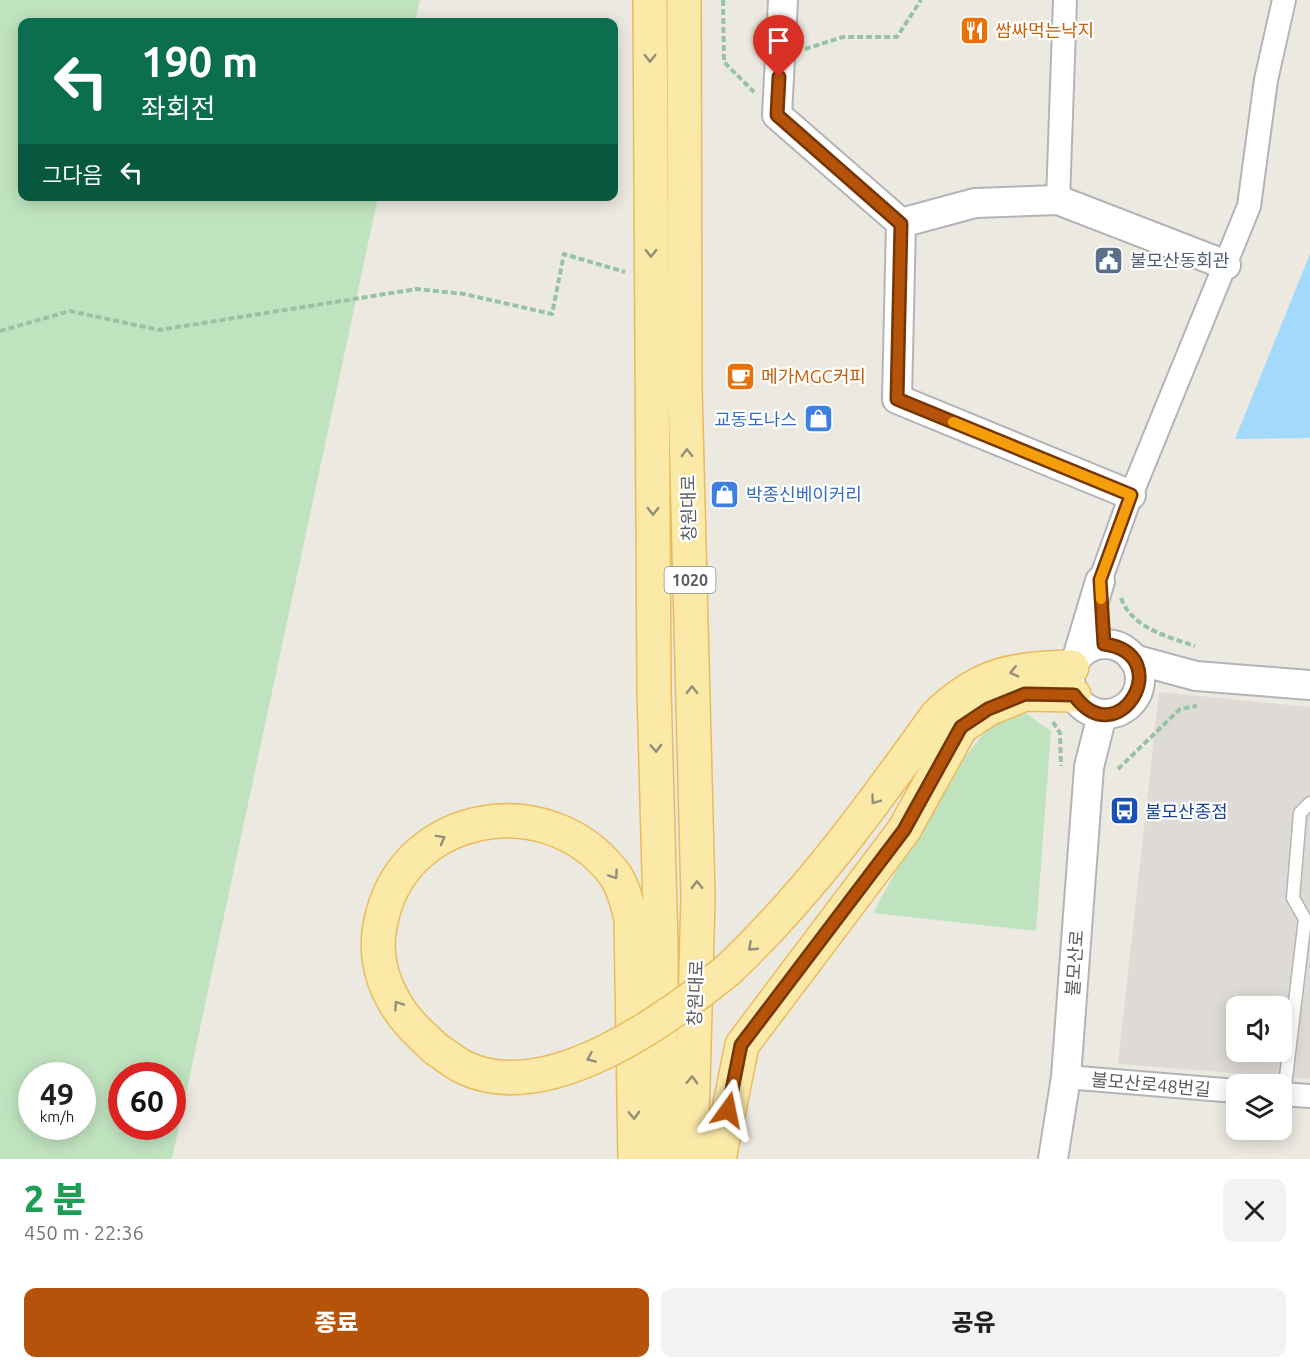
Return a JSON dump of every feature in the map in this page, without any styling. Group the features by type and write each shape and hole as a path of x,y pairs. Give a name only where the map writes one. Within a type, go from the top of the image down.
{"main road":[{"name":"창원대로","path":"650,0 654,690 661,945 661,1159"},
{"name":"창원대로","path":"684,0 685,389 698,897 691,1159"},
{"path":"635,1159 631,917 624,892 613,872 594,852 574,837 523,820 462,828 438,839 420,853 388,891 378,929 379,964 394,1001 414,1027 436,1049 465,1067 502,1076 541,1075 587,1061 646,1031 728,970 776,924 815,880 937,715 959,694 990,677 1030,668 1081,688"},
{"path":"719,1159 741,1045 904,830 961,727 988,709 1025,694 1081,688"}],"street":[{"path":"783,0 777,115 901,224 897,399 1131,495"},
{"path":"1058,200 1065,0"},
{"path":"1104,644 1109,585 1131,495 1250,206 1266,80 1284,0"},
{"path":"901,224 975,203 1058,200 1226,265"},
{"name":"불모산로","path":"1053,1159 1066,1077 1075,766 1081,688 1109,585"},
{"path":"1196,676 1132,701 1114,713 1081,688 1094,646 1104,644 1115,646 1133,658 1196,676 1310,685"},
{"path":"1132,701 1140,679 1133,658"},
{"name":"불모산로48번길","path":"1066,1077 1226,1090"},
{"path":"1292,1095 1310,1096"}],"lane":[{"path":"1285,1074 1307,919 1293,898 1300,813 1310,803"}],"path":[{"path":"723,0 724,62 777,115"},
{"path":"780,58 843,37 897,37 921,0"},
{"path":"0,331 70,311 159,330 417,289 464,294 552,314 564,254 651,280"},
{"path":"1109,585 1126,611 1151,631 1195,646"},
{"path":"1118,769 1180,709 1197,706"},
{"path":"1050,717 1075,766"}],"shaded area":[{"path":"1159,692 1310,707 1310,1079 1292,1078 1292,1074 1246,1074 1118,1064"}],"green space":[{"path":"0,0 420,0 416,18 18,18 18,201 377,201 186,1094 186,1062 108,1062 108,1140 176,1140 172,1159 0,1159"},
{"path":"1024,712 1051,731 1036,931 873,913 948,777 992,724"}],"water":[{"path":"1310,254 1310,438 1235,439"}],"slow traffic":[{"path":"953,422 1131,495 1100,580 1101,599"}],"place":[{"name":"쌈싸먹는낙지","path":"974,30"},
{"name":"불모산동회관","path":"1109,260"},
{"name":"메가MGC커피","path":"740,376"},
{"name":"교동도나스","path":"818,419"},
{"name":"박종신베이커리","path":"725,494"},
{"name":"불모산종점","path":"1124,811"}],"route":[{"path":"728,1110 741,1045 904,830 961,727 988,709 1025,694 1074,695 1081,705 1091,711 1102,715 1114,713 1124,709 1132,701 1138,690 1140,679 1133,658 1115,646 1104,644 1100,580 1131,495 897,399 901,224 777,115 779,77"}]}
